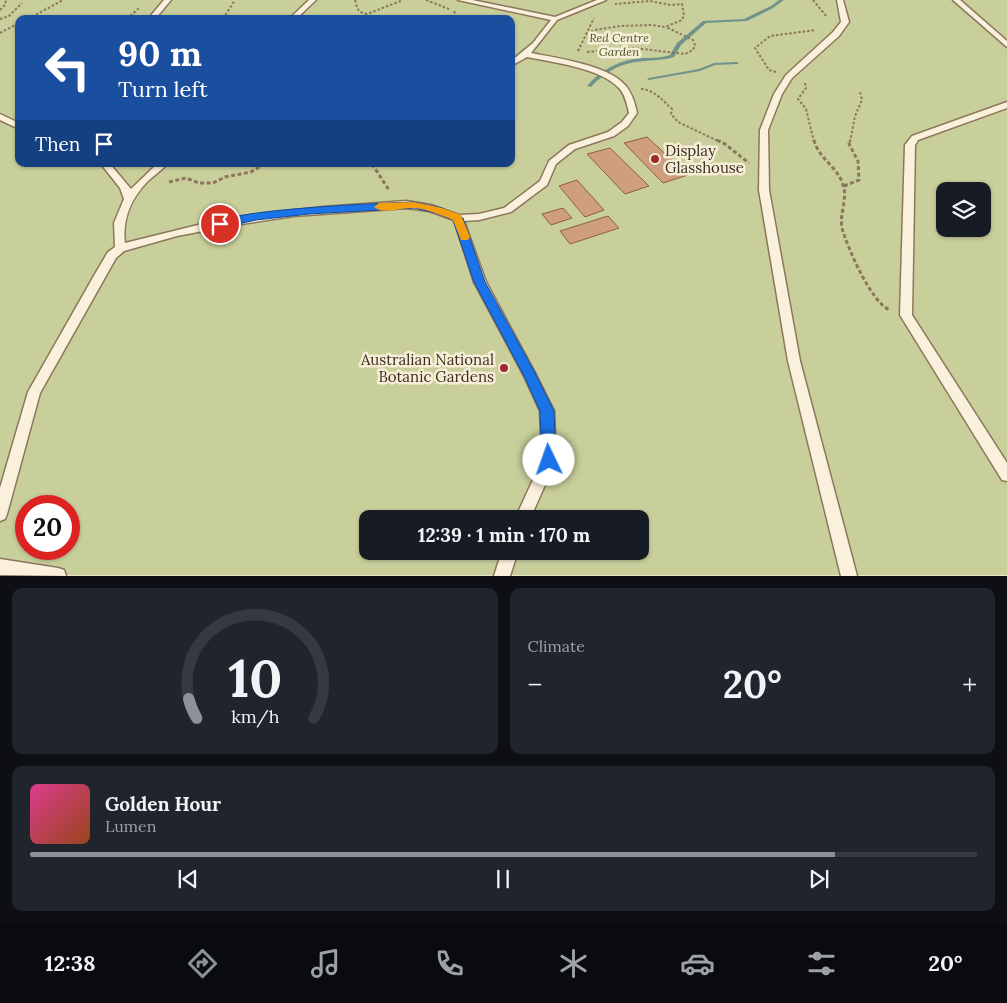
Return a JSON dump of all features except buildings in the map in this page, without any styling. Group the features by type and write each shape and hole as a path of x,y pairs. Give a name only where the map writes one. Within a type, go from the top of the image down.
{"lane":[{"path":"155,15 168,0"},
{"path":"296,15 313,0"},
{"path":"461,0 555,19"},
{"path":"515,61 541,39 555,19 603,0"},
{"path":"840,0 845,22 836,34 790,76 778,94 764,130 764,190 794,361 850,576"},
{"path":"956,0 1007,45"},
{"path":"0,514 34,392 103,270 112,255 120,248 147,240 256,216 414,205 438,210 458,218 479,217 507,210 544,183 552,163 572,147 611,134 625,124 634,113 630,99 620,84 580,66 525,54"},
{"path":"1007,105 915,138 910,145 906,315 1007,475"},
{"path":"0,117 15,123"},
{"path":"108,167 125,187 128,197"},
{"path":"120,248 118,239 120,226 128,197 159,167"},
{"path":"458,218 480,282 530,375 547,411 549,460 526,510"},
{"path":"502,576 507,560"},
{"path":"0,567 58,576"}],"path":[{"path":"0,10 5,5 6,0"},
{"path":"55,0 62,1"},
{"path":"226,15 235,0"},
{"path":"355,0 358,12 366,14 380,12 403,0"},
{"path":"426,0 451,9 456,15"},
{"path":"813,0 829,20"},
{"path":"36,15 62,1"},
{"path":"613,5 640,1 654,1 666,5 682,4 684,15 682,20 665,27"},
{"path":"0,19 9,16 22,3"},
{"path":"131,15 140,7"},
{"path":"586,34 595,30 620,26 652,25 665,27 691,39 694,42 694,50 682,53 634,48 576,54 584,42 586,34 598,12"},
{"path":"0,33 15,26"},
{"path":"818,30 770,36 755,48 769,70 805,83 806,88 798,99 806,109 816,149 834,169 844,186 842,227 866,285 884,308 906,315"},
{"path":"626,92 642,88 650,90 672,110 672,114 678,122 725,144 764,175"},
{"path":"844,186 859,180 858,161 849,144 855,116 862,100 860,92"},
{"path":"169,182 179,178 200,183 213,183 226,176 257,170 260,167"},
{"path":"374,167 389,190 414,205"}],"green space":[{"name":"Australian National Botanic Gardens","path":"0,0 1007,0 1007,575 0,575"}],"waterway":[{"path":"589,86 606,71 626,62 672,56 679,44 705,22 745,20 782,0"},
{"path":"649,79 700,70 714,64 736,63"}],"slow traffic":[{"path":"379,207 414,205 438,210 458,218 464,237"}],"place":[{"name":"Display Glasshouse","path":"655,159"},
{"name":"Australian National Botanic Gardens","path":"504,368"}],"route":[{"path":"220,224 256,216 414,205 438,210 458,218 480,282 530,375 547,411 549,460"}],"park label":[{"name":"Red Centre Garden","path":"619,44"}]}
